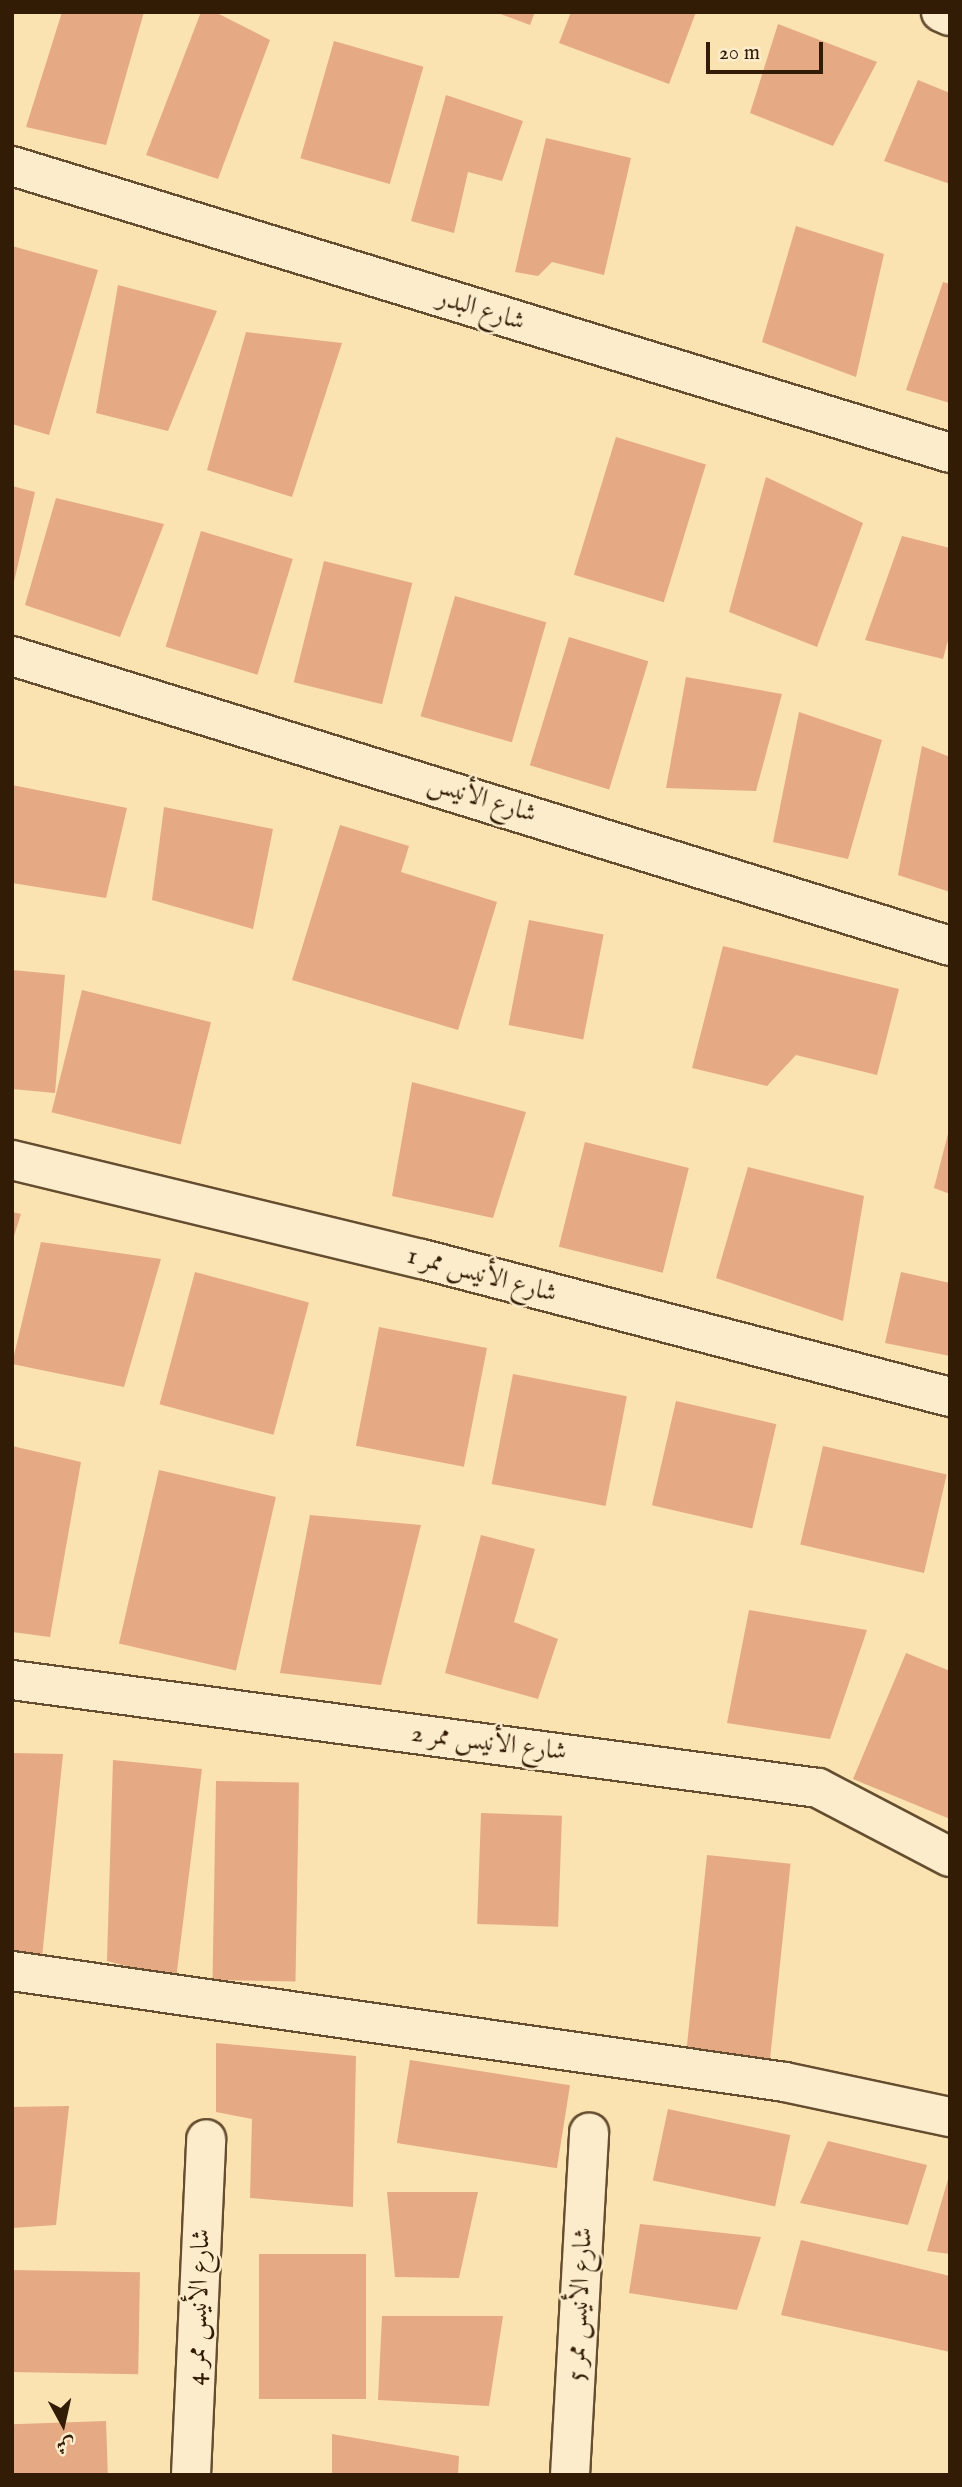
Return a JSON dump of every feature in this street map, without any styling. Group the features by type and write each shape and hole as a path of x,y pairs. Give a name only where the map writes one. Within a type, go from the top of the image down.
{"street":[{"path":"941,12 950,16"},
{"name":"شارع البدر","path":"12,166 950,453"},
{"name":"شارع الأنيس","path":"12,656 950,946"},
{"name":"شارع الأنيس ممر 1","path":"12,1160 422,1259 950,1397"},
{"name":"شارع الأنيس ممر 2","path":"12,1680 818,1788 950,1857"},
{"path":"12,1971 785,2081 950,2117"},
{"name":"شارع الأنيس ممر 5","path":"570,2475 589,2133"},
{"name":"شارع الأنيس ممر 4","path":"191,2475 206,2139"}],"building":[{"path":"62,12 144,12 106,145 26,127"},
{"path":"201,12 215,12 270,40 218,179 146,155"},
{"path":"495,12 535,12 530,25"},
{"path":"571,12 696,12 669,84 559,43"},
{"path":"778,24 877,62 833,146 750,113"},
{"path":"334,41 423,67 390,184 300,158"},
{"path":"918,80 950,93 950,184 884,161"},
{"path":"446,95 523,121 502,181 468,172 454,233 411,221"},
{"path":"546,138 631,158 604,275 552,262 538,276 515,272"},
{"path":"796,226 884,254 856,377 762,342"},
{"path":"12,246 98,270 49,435 12,424"},
{"path":"943,282 950,284 950,403 906,390"},
{"path":"118,285 217,311 168,431 96,413"},
{"path":"246,332 342,343 292,497 207,470"},
{"path":"616,437 706,464 664,602 574,575"},
{"path":"766,477 863,523 817,647 729,612"},
{"path":"12,486 35,492 13,586 12,586"},
{"path":"56,498 164,524 120,637 25,605"},
{"path":"201,531 293,559 257,675 166,647"},
{"path":"902,536 950,548 950,633 943,659 865,640"},
{"path":"324,561 412,583 382,704 294,682"},
{"path":"455,596 546,622 512,742 421,716"},
{"path":"569,637 648,661 609,789 530,765"},
{"path":"686,677 782,694 756,791 666,788"},
{"path":"799,712 882,740 848,859 773,842"},
{"path":"922,746 950,757 950,892 898,875"},
{"path":"12,785 127,808 106,898 12,883"},
{"path":"164,807 273,829 253,929 152,900"},
{"path":"340,825 409,846 401,872 497,902 458,1030 292,980"},
{"path":"529,920 604,935 583,1040 509,1025"},
{"path":"723,946 899,989 877,1075 796,1055 767,1086 692,1068"},
{"path":"12,970 65,975 55,1093 12,1089"},
{"path":"82,990 211,1022 181,1144 52,1112"},
{"path":"412,1082 526,1112 493,1218 392,1196"},
{"path":"950,1130 950,1194 934,1188"},
{"path":"585,1142 689,1168 663,1273 559,1247"},
{"path":"748,1167 864,1196 843,1321 716,1278"},
{"path":"12,1212 21,1214 13,1239 12,1239"},
{"path":"41,1242 161,1259 124,1387 12,1364"},
{"path":"195,1272 309,1303 274,1435 160,1404"},
{"path":"901,1272 950,1283 950,1356 885,1343"},
{"path":"379,1327 487,1348 464,1467 356,1446"},
{"path":"513,1374 627,1396 605,1506 492,1484"},
{"path":"676,1401 776,1424 752,1528 652,1505"},
{"path":"12,1446 81,1462 50,1637 12,1632"},
{"path":"823,1446 947,1475 924,1573 800,1544"},
{"path":"159,1470 276,1497 236,1670 119,1643"},
{"path":"310,1515 421,1525 381,1685 280,1673"},
{"path":"481,1535 535,1549 514,1622 558,1639 538,1699 445,1673"},
{"path":"749,1610 867,1630 830,1739 727,1723"},
{"path":"906,1653 950,1671 950,1819 853,1779"},
{"path":"12,1753 63,1754 42,1957 12,1953"},
{"path":"113,1760 202,1769 176,1979 107,1961"},
{"path":"216,1781 299,1782 296,1981 213,1980"},
{"path":"481,1813 562,1816 558,1927 477,1924"},
{"path":"707,1855 791,1864 769,2071 685,2062"},
{"path":"216,2043 356,2056 353,2207 250,2198 252,2119 216,2112"},
{"path":"410,2060 570,2085 557,2168 397,2143"},
{"path":"69,2106 56,2225 12,2228 12,2107"},
{"path":"668,2109 790,2135 775,2206 653,2180"},
{"path":"828,2141 927,2165 908,2225 800,2203"},
{"path":"949,2176 950,2254 927,2251"},
{"path":"387,2192 478,2192 459,2278 395,2277"},
{"path":"640,2224 761,2237 737,2310 629,2293"},
{"path":"801,2240 950,2276 950,2352 781,2315"},
{"path":"259,2254 366,2254 366,2399 259,2399"},
{"path":"12,2270 140,2272 138,2374 12,2372"},
{"path":"382,2316 503,2316 489,2406 378,2400"},
{"path":"106,2421 108,2475 14,2475 12,2424"},
{"path":"332,2434 459,2456 458,2475 332,2475"}]}
